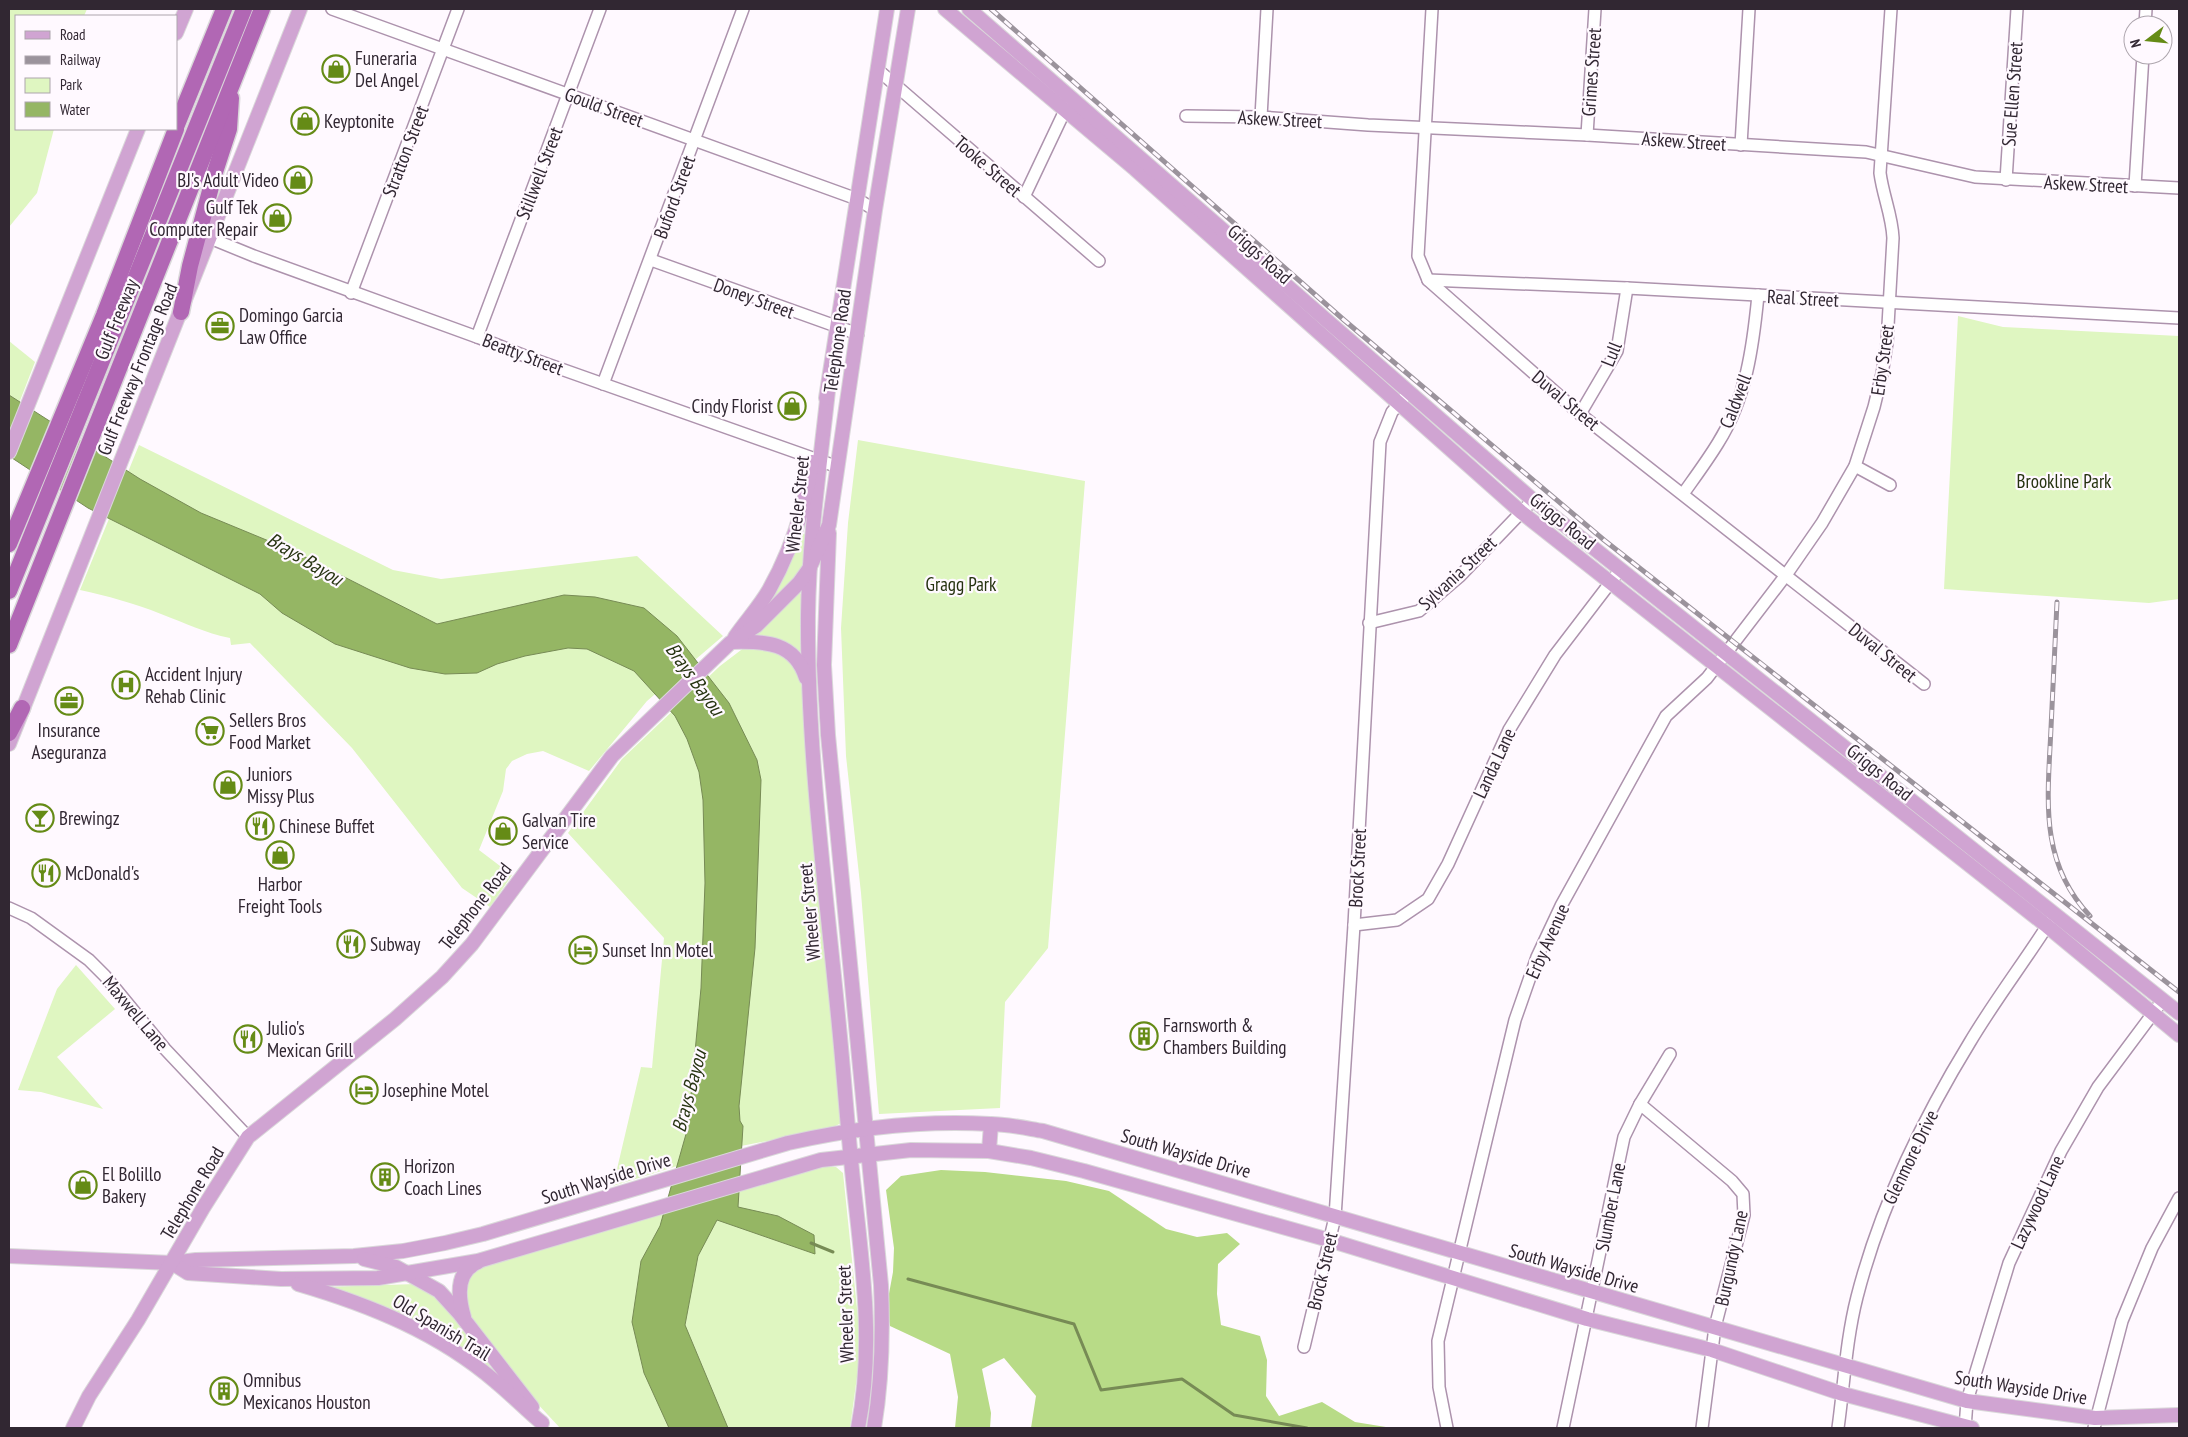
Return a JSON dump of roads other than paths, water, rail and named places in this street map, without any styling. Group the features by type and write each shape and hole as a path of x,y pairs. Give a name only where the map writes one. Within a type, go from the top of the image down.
{"highway":[{"name":"Gulf Freeway","path":"178,123 224,9"},
{"name":"Gulf Freeway","path":"9,591 244,9"},
{"name":"Gulf Freeway","path":"9,645 43,555 262,9"},
{"path":"181,312 215,172 229,129 231,88"},
{"name":"Gulf Freeway","path":"9,544 104,315 175,130"},
{"path":"9,733 22,708"}],"main road":[{"path":"178,28 186,9"},
{"name":"Gulf Freeway Frontage Road","path":"9,744 300,9"},
{"name":"Telephone Road","path":"73,1428 89,1396 248,1137 395,1019 442,977 472,944 612,756 731,642 768,591 794,538 816,461 887,9"},
{"name":"Telephone Road","path":"731,642 756,626 779,605 809,568 829,525 875,210 908,9"},
{"name":"Griggs Road","path":"945,9 1226,249 1398,405 1521,512 2047,926 2179,1035"},
{"name":"Griggs Road","path":"969,9 1532,500 2179,1014"},
{"path":"9,452 138,130"},
{"name":"Wheeler Street","path":"816,461 809,568 809,688 850,1156 865,1280 868,1331 864,1398 858,1428"},
{"name":"Wheeler Street","path":"829,525 824,665 828,725 881,1285 883,1331 879,1399 874,1428"},
{"path":"731,642 757,641 771,643 791,653 802,666 809,688"},
{"name":"South Wayside Drive","path":"9,1256 172,1263 196,1260 354,1256 403,1251 483,1234 788,1143 866,1128 938,1123 991,1124 1043,1131 1458,1254 1967,1401 2095,1423 2179,1415"},
{"path":"989,1151 991,1124"},
{"name":"South Wayside Drive","path":"172,1263 188,1274 281,1280 338,1280 406,1273 478,1261 788,1169 850,1156 911,1150 989,1151 1031,1158 1084,1171 1329,1240 1453,1276 1587,1319 1712,1350 1843,1394 1967,1428"},
{"name":"Old Spanish Trail","path":"354,1256 396,1267 439,1291 528,1401 544,1426"},
{"path":"464,1320 459,1290 463,1275 472,1264 478,1261"},
{"name":"Old Spanish Trail","path":"281,1280 376,1309 408,1324 488,1376 544,1426"},
{"path":"868,1331 883,1331"}],"street":[{"name":"Gould Street","path":"332,9 857,199 875,210"},
{"name":"Stratton Street","path":"351,293 458,9"},
{"name":"Stillwell Street","path":"476,337 600,9"},
{"name":"Buford Street","path":"603,384 651,260 743,9"},
{"path":"1261,117 1268,9"},
{"name":"Duval Street","path":"1432,9 1418,256 1428,280 1580,414 1924,684"},
{"name":"Grimes Street","path":"1587,135 1595,9"},
{"path":"1741,146 1750,9"},
{"name":"Erby Street","path":"1716,665 1786,575 1822,523 1855,466 1874,407 1882,374 1889,302 1892,223 1882,188 1882,156 1891,9"},
{"name":"Sue Ellen Street","path":"2006,180 2017,9"},
{"path":"2134,186 2142,65"},
{"name":"Tooke Street","path":"878,70 1099,262"},
{"path":"1024,197 1064,110 1072,97"},
{"name":"Askew Street","path":"1186,116 1261,117 1866,152 1951,173 2006,180 2179,188"},
{"name":"Beatty Street","path":"210,238 351,293 838,468"},
{"name":"Doney Street","path":"651,260 836,328 858,334"},
{"name":"Real Street","path":"1428,280 1627,288 2179,318"},
{"name":"Lull","path":"1580,414 1617,351 1627,288"},
{"name":"Caldwell","path":"1683,494 1719,442 1745,383 1751,357 1758,296"},
{"name":"Brock Street","path":"1304,1347 1335,1217 1354,925 1380,442 1392,412 1408,393"},
{"path":"1855,466 1890,485"},
{"name":"Sylvania Street","path":"1369,623 1419,611 1460,576 1532,500"},
{"name":"Landa Lane","path":"1354,925 1397,920 1428,899 1448,864 1508,730 1555,655 1620,570"},
{"name":"Erby Avenue","path":"1447,1428 1439,1387 1438,1341 1515,1020 1537,957 1561,906 1666,716 1707,678 1716,665"},
{"name":"Maxwell Lane","path":"9,908 31,918 89,960 105,976 165,1049 248,1137"},
{"name":"Glenmore Drive","path":"1838,1428 1849,1333 1857,1296 1886,1203 1921,1129 1970,1042 2055,914"},
{"name":"Lazywood Lane","path":"1967,1428 1967,1401 2009,1262 2061,1151 2098,1087 2163,1000"},
{"name":"Slumber Lane","path":"1563,1428 1624,1137 1640,1104 1670,1054"},
{"name":"Burgundy Lane","path":"1640,1104 1732,1181 1743,1194 1744,1215 1715,1327 1702,1428"},
{"path":"2095,1423 2122,1321 2152,1248 2179,1198"}],"water":[{"name":"Brays Bayou","path":"9,395 140,479 201,513 293,551 437,624 564,595 595,597 644,608 677,636 729,703 757,760 761,780 755,948 739,1106 740,1121 743,1126 738,1207 778,1216 814,1235 815,1254 717,1220 698,1256 685,1325 728,1428 669,1428 644,1373 632,1322 641,1261 660,1226 688,1127 701,988 705,883 703,800 699,772 687,739 675,716 634,671 587,649 568,648 525,656 497,664 477,673 445,674 410,668 335,644 282,613 260,594 88,508 9,456"}],"waterway":[{"path":"811,1243 833,1252"},
{"path":"908,1279 1074,1324 1101,1390 1182,1379 1234,1415 1307,1428"}],"railway":[{"path":"991,9 1344,320 1604,540 2179,992"},
{"path":"2057,602 2048,803 2050,827 2054,851 2062,873 2073,895 2090,916"}],"place":[{"name":"Funeraria Del Angel","path":"336,69"},
{"name":"Keyptonite","path":"305,121"},
{"name":"BJ's Adult Video","path":"298,180"},
{"name":"Gulf Tek Computer Repair","path":"277,218"},
{"name":"Domingo Garcia Law Office","path":"220,326"},
{"name":"Cindy Florist","path":"792,406"},
{"name":"Accident Injury Rehab Clinic","path":"126,685"},
{"name":"Insurance Aseguranza","path":"69,701"},
{"name":"Sellers Bros Food Market","path":"210,731"},
{"name":"Juniors Missy Plus","path":"228,785"},
{"name":"Brewingz","path":"40,818"},
{"name":"Chinese Buffet","path":"260,826"},
{"name":"Galvan Tire Service","path":"503,831"},
{"name":"Harbor Freight Tools","path":"280,855"},
{"name":"McDonald's","path":"46,873"},
{"name":"Subway","path":"351,944"},
{"name":"Sunset Inn Motel","path":"583,950"},
{"name":"Farnsworth & Chambers Building","path":"1144,1036"},
{"name":"Julio's Mexican Grill","path":"248,1039"},
{"name":"Josephine Motel","path":"364,1090"},
{"name":"Horizon Coach Lines","path":"385,1177"},
{"name":"El Bolillo Bakery","path":"83,1185"},
{"name":"Omnibus Mexicanos Houston","path":"224,1391"}],"park label":[{"name":"Brookline Park","path":"2064,481"},
{"name":"Gragg Park","path":"961,584"}]}
